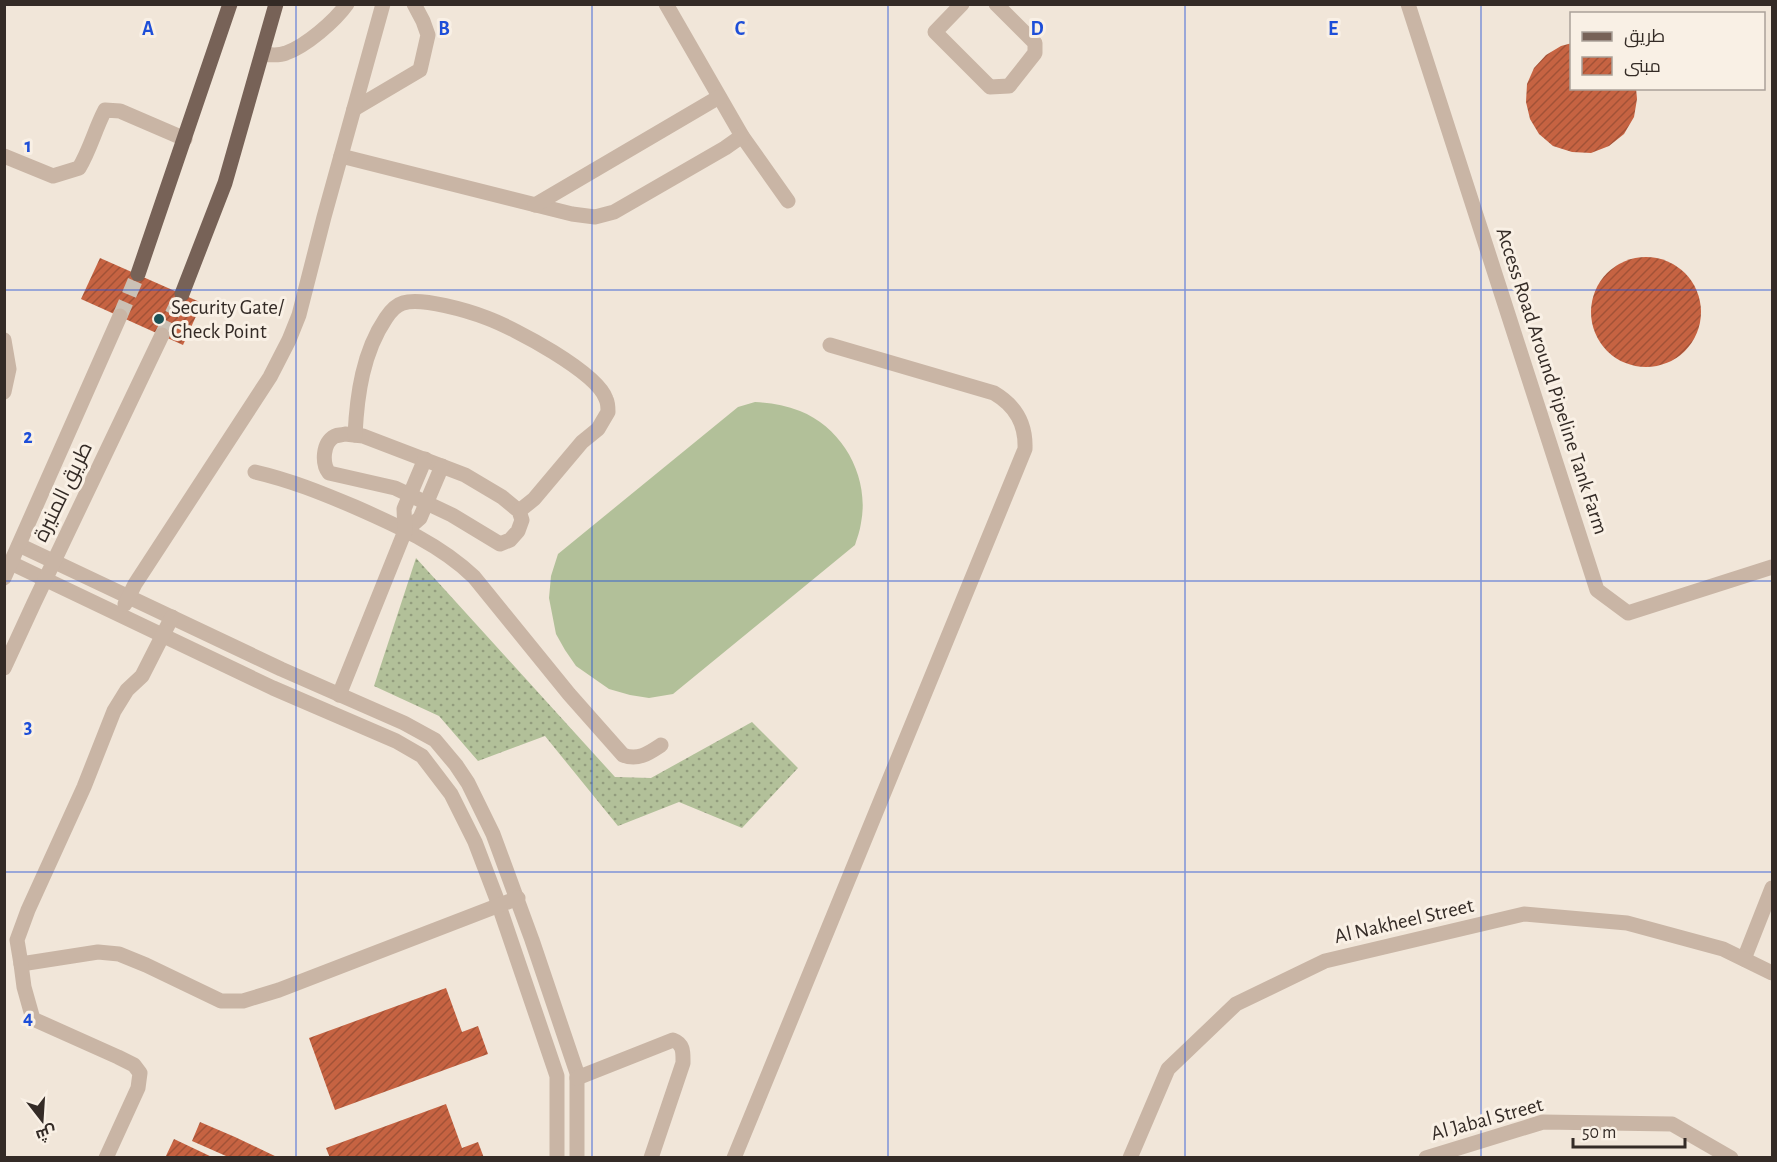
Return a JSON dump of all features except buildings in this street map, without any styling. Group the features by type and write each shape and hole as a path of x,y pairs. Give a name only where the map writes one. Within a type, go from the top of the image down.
{"main road":[{"path":"138,274 230,4"},
{"path":"182,294 225,183 276,4"}],"street":[{"path":"262,54 286,53 303,44 341,14 347,4"},
{"path":"120,615 135,584 270,377 289,340 299,315 383,4"},
{"path":"354,109 420,70 428,35 414,4"},
{"path":"666,4 742,136 788,201"},
{"path":"962,4 935,32 990,87 1009,86 1035,53 1035,43 996,4"},
{"name":"Access Road Around Pipeline Tank Farm","path":"1408,4 1597,590 1628,613 1773,567"},
{"path":"535,205 719,97"},
{"path":"4,156 53,176 79,168 105,110 120,111 185,139"},
{"path":"341,156 572,214 595,217 614,212 742,136"},
{"path":"355,435 363,370 376,334 391,311 402,303 415,302 468,311 490,319 572,364 594,382 606,398 608,412 598,429 582,442 534,499 519,511"},
{"name":"طريق المنيرة","path":"4,578 12,553 120,316"},
{"name":"طريق المنيرة","path":"4,668 162,335"},
{"path":"4,340 9,369 4,392"},
{"path":"734,1158 1024,449 1025,438 1020,418 1005,399 994,393 830,345"},
{"path":"345,434 363,436 425,459 465,475 502,497 519,511 522,520 518,531 510,540 500,544 452,515 395,488 329,473 325,468 324,459 329,441 335,436 345,434"},
{"path":"339,695 405,531 404,509 425,459"},
{"path":"405,531 420,518 442,466"},
{"path":"255,472 306,486 379,518 463,566 569,694 623,755 630,758 639,757 661,745"},
{"path":"12,553 54,561 435,740 468,783 488,824 518,898 577,1073 578,1158"},
{"path":"12,553 45,579 273,688 396,741 422,756 451,794 475,842 557,1076 557,1158"},
{"path":"106,1158 138,1088 140,1073 134,1065 118,1057 33,1020 24,987 18,940 28,910 84,787 114,711 127,690 142,676 172,617"},
{"path":"1744,959 1773,888"},
{"path":"21,964 99,952 119,954 221,1001 243,1001 279,990 518,898"},
{"name":"Al Nakheel Street","path":"1130,1158 1168,1069 1236,1004 1325,961 1524,914 1627,922 1723,949 1773,973"},
{"path":"577,1078 673,1040 678,1042 683,1050 683,1063 651,1158"},
{"name":"Al Jabal Street","path":"1426,1158 1543,1122 1672,1124 1731,1158"}],"green space":[{"path":"755,402 800,411 829,429 841,442 857,472 861,488 863,506 855,545 673,694 649,698 609,689 576,666 556,634 549,598 551,576 558,554 738,407"},
{"path":"416,558 615,777 651,778 752,722 798,768 742,828 679,802 618,826 545,736 478,761 439,716 374,686"}],"tunnel":[{"path":"120,316 138,274"},
{"path":"162,335 182,294"}],"place":[{"name":"Security Gate/ Check Point","path":"159,319"}]}
